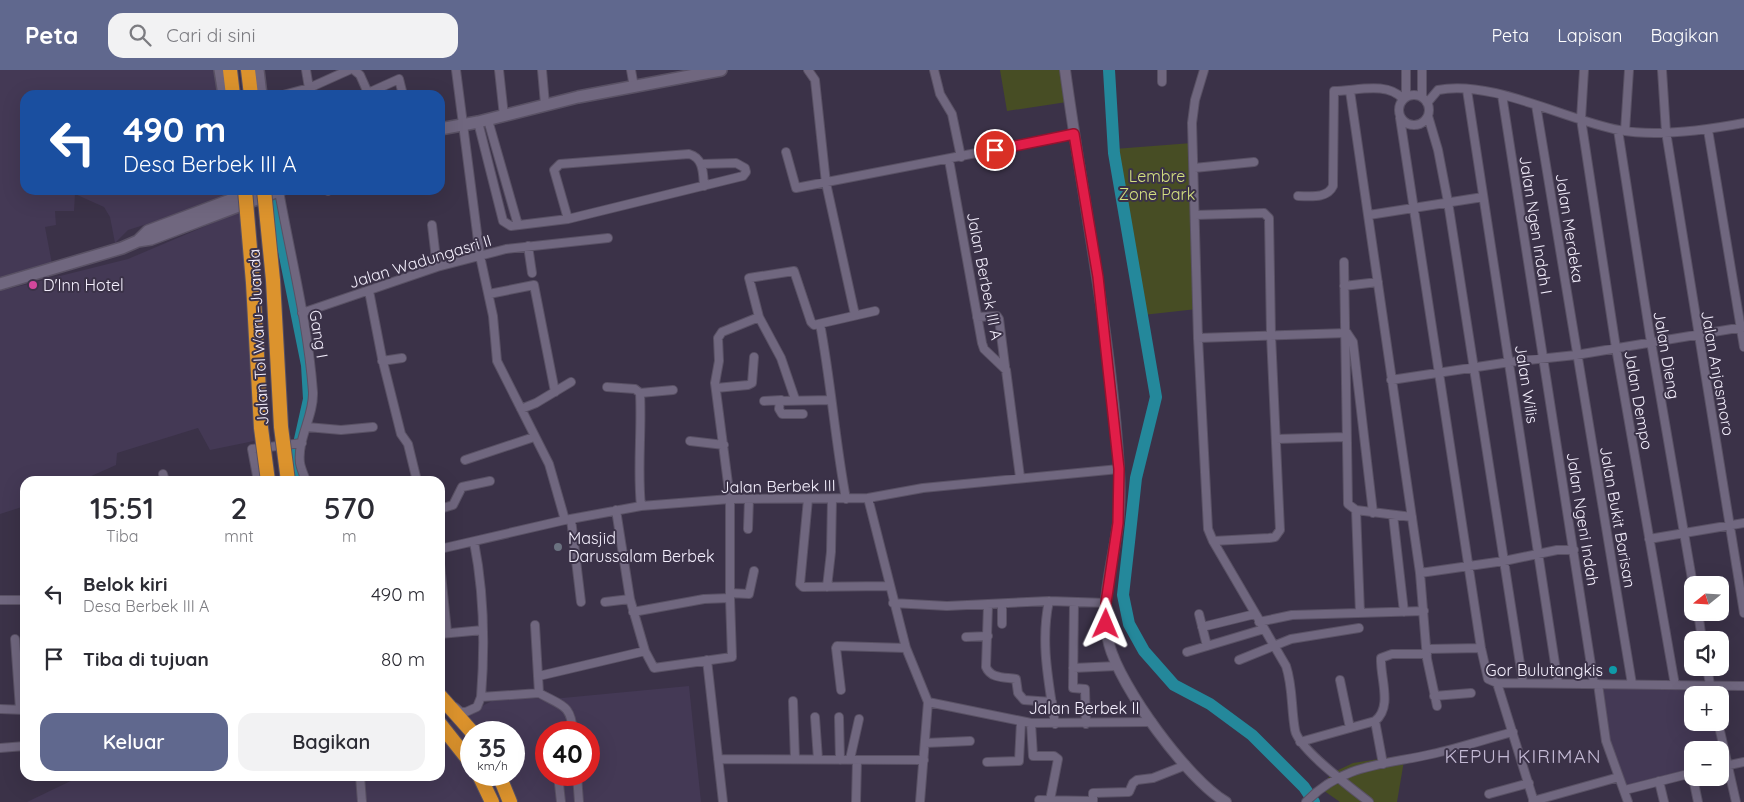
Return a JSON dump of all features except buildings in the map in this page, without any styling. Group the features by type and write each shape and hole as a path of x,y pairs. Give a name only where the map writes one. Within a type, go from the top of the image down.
{"highway":[{"path":"230,70 232,90"},
{"path":"248,70 250,90"},
{"name":"Jalan Tol Waru–Juanda","path":"261,195 253,283 261,428 267,476"},
{"name":"Jalan Tol Waru–Juanda","path":"261,195 273,280 280,427 287,476"},
{"path":"445,702 462,721"},
{"path":"445,730 460,749"},
{"path":"484,786 492,802"},
{"path":"505,786 510,802"}],"main road":[{"path":"220,70 223,90"},
{"path":"258,70 260,90"},
{"path":"445,128 504,116 545,104 721,70"},
{"path":"0,284 122,248 138,240 148,231 233,199 249,195"},
{"path":"138,240 151,239 254,195"}],"street":[{"path":"306,70 309,88"},
{"path":"302,90 350,70"},
{"path":"354,70 360,75 367,90"},
{"path":"456,70 480,256 489,294 499,369 549,464 568,519 580,602"},
{"path":"499,70 504,116"},
{"path":"542,70 545,104"},
{"path":"631,70 634,87"},
{"path":"808,70 815,80 820,112 826,183 855,315"},
{"path":"934,70 940,94 952,114 961,157"},
{"path":"1065,70 1069,135 1098,277 1116,469 1118,523 1106,603 1108,644 1117,666 1152,722 1208,790 1226,802"},
{"path":"1162,70 1162,82"},
{"path":"1204,70 1192,117 1198,338 1206,521 1213,541 1275,645 1290,677 1294,730 1300,742 1369,802"},
{"path":"1406,70 1404,98 1399,108 1400,118 1438,373 1487,677 1497,683 1710,686 1708,676"},
{"path":"1422,70 1424,100 1438,150 1448,202 1522,683"},
{"name":"Jalan Dempo","path":"1584,70 1581,119 1616,348 1675,685"},
{"name":"Jalan Dieng","path":"1629,70 1622,130 1651,343 1692,576"},
{"name":"Jalan Anjasmoro","path":"1662,70 1666,135 1697,335 1731,526 1744,613"},
{"path":"375,90 399,80 402,90"},
{"path":"1298,196 1324,195 1332,189 1334,180 1334,91 1385,88 1394,91 1404,98 1417,95 1424,100"},
{"path":"1424,100 1438,90 1467,90 1502,95 1622,130 1666,135 1744,123"},
{"name":"Jalan Wilis","path":"1467,90 1558,684"},
{"path":"1350,91 1420,573 1427,651 1437,706"},
{"name":"Jalan Ngen Indah I","path":"1502,95 1544,359"},
{"name":"Jalan Merdeka","path":"1536,105 1576,355"},
{"path":"1400,118 1407,124 1417,126 1428,116"},
{"path":"483,121 518,225"},
{"path":"483,121 503,222 511,226 568,218 743,176 746,172 745,168 736,163 702,164"},
{"path":"1708,130 1736,288 1744,347"},
{"path":"786,152 794,187 826,183 949,160 1069,135"},
{"path":"568,218 554,170 560,164 689,154 702,164 704,186"},
{"name":"Jalan Berbek III A","path":"949,160 984,349 1004,366"},
{"path":"1194,168 1254,162"},
{"name":"Gang I","path":"262,195 302,313 313,394 307,427 301,443 300,464 304,476"},
{"path":"1369,215 1483,197"},
{"path":"1195,215 1264,213 1268,216 1278,534 1269,538 1213,541"},
{"path":"432,225 437,267"},
{"name":"Jalan Wadungasri II","path":"302,313 437,267 480,256 528,246 608,238"},
{"path":"528,246 532,273"},
{"path":"1344,262 1347,500 1350,508 1356,510 1412,518"},
{"path":"794,399 776,345 758,317 749,278 792,270 795,273 811,322 814,325 875,311"},
{"path":"1344,286 1378,282"},
{"path":"489,294 534,285 555,392"},
{"path":"1736,288 1744,286"},
{"path":"370,291 382,361 402,434 411,454 416,476"},
{"path":"978,317 997,316 999,319 1020,477"},
{"path":"616,510 633,612 646,651 654,668 732,657 730,499 716,388 719,334 758,317"},
{"path":"820,324 829,370 836,447 846,498"},
{"path":"1391,380 1510,362 1576,355 1742,327"},
{"path":"1198,338 1346,332"},
{"path":"1346,332 1353,342 1373,513"},
{"name":"Jalan Bukit Barisan","path":"1576,355 1632,684"},
{"path":"716,388 748,386 752,383 754,357"},
{"path":"382,361 402,358"},
{"name":"Jalan Ngeni Indah","path":"1544,359 1606,742 1628,802"},
{"path":"521,409 536,403 572,382"},
{"path":"608,387 635,389 640,393 673,390"},
{"path":"640,393 642,424 639,468 641,506"},
{"path":"764,401 794,399 831,400"},
{"path":"781,400 779,409 782,414 803,414"},
{"path":"307,427 341,430 374,427"},
{"path":"465,460 534,436"},
{"path":"1276,439 1346,437"},
{"path":"690,441 724,445"},
{"path":"257,476 252,450 301,443"},
{"name":"Jalan Berbek III","path":"445,548 568,519 641,506 730,499 868,498 923,488 1116,469"},
{"path":"445,507 453,505 462,486 490,481"},
{"path":"827,587 832,498"},
{"path":"868,498 888,586 906,648 928,702 920,802"},
{"path":"748,529 749,499"},
{"path":"808,499 800,584 803,587 888,586"},
{"path":"1356,510 1360,613"},
{"path":"1393,515 1404,612"},
{"path":"1649,539 1744,523"},
{"path":"445,696 461,712 477,707 481,697 482,630 478,562 474,542"},
{"path":"1420,573 1504,561 1557,550 1574,550"},
{"path":"633,612 704,599 749,594 754,571"},
{"path":"605,602 630,599"},
{"path":"0,600 20,600"},
{"path":"893,603 947,606 1049,601 1106,603"},
{"path":"1049,601 1045,622 1047,680 1055,724"},
{"path":"1074,602 1073,688 1085,689 1086,724"},
{"path":"1002,604 1002,624"},
{"path":"988,605 986,667 988,672 991,675 1016,679 1018,693 1024,700 1052,702"},
{"path":"1187,652 1292,615 1424,611"},
{"path":"1198,614 1207,646"},
{"path":"1202,627 1255,614"},
{"path":"535,625 539,693"},
{"path":"1239,660 1275,645 1305,636 1359,628"},
{"path":"445,633 482,630"},
{"path":"966,637 988,636"},
{"path":"15,639 20,690"},
{"path":"841,690 837,646 906,648"},
{"path":"1300,742 1375,721 1382,713 1385,702 1381,658 1392,654 1481,648"},
{"path":"539,676 646,651"},
{"path":"707,660 724,802"},
{"path":"1073,668 1117,666"},
{"path":"1340,680 1350,728"},
{"path":"1497,683 1534,801 1619,777"},
{"path":"1729,686 1744,686"},
{"path":"1434,696 1471,692"},
{"path":"481,697 539,693 567,709 572,721"},
{"path":"793,701 795,759"},
{"name":"Jalan Berbek II","path":"928,702 1031,723 1152,722"},
{"path":"0,709 20,710"},
{"path":"815,717 818,759"},
{"path":"839,717 840,760"},
{"path":"856,802 854,760 859,719"},
{"path":"1375,721 1383,764"},
{"path":"988,762 1019,761 1021,722"},
{"path":"1031,723 1033,756 1054,756 1058,759 1050,800"},
{"path":"1306,802 1320,787 1337,776 1357,769 1433,754 1513,732"},
{"path":"925,743 970,741"},
{"path":"0,748 20,746"},
{"path":"718,759 924,760"},
{"path":"1729,766 1744,762"},
{"path":"1039,800 1094,801 1092,789 1130,792 1132,783 1137,780 1154,778 1186,765"},
{"path":"1625,790 1684,776"},
{"path":"360,781 362,802"},
{"path":"1659,781 1664,802"},
{"path":"1729,782 1736,802"},
{"path":"1489,794 1529,783"},
{"path":"559,786 561,802"},
{"path":"577,786 579,802"},
{"path":"1694,786 1698,802"}],"shaded area":[{"path":"0,70 218,70 222,90 20,90 20,195 75,195 74,211 55,211 56,225 45,227 52,264 0,278"},
{"path":"77,195 240,195 128,230 115,243 110,217 104,207"},
{"path":"241,211 254,441 210,450 198,428 117,453 116,465 91,476 20,476 20,508 0,514 0,291 128,259"},
{"path":"1600,682 1688,686 1684,686 1684,731 1719,731 1722,741 1684,741 1684,775 1625,788 1610,755"},
{"path":"689,686 701,802 27,802 71,781 445,781 445,724 500,697 552,699"}],"green space":[{"path":"1000,70 1062,70 1067,102 1007,111"},
{"name":"Lembre Zone Park","path":"1192,143 1197,309 1143,315 1114,149"},
{"path":"1405,755 1397,802 1340,802 1320,788 1332,773 1353,763"}],"waterway":[{"path":"1109,70 1114,153 1156,397 1136,478 1123,595 1129,624 1144,651 1174,685 1210,704 1252,735 1304,787 1314,802"},
{"path":"273,197 307,365 309,399 294,466 298,476"}],"place":[{"name":"D'Inn Hotel","path":"33,285"},
{"name":"Masjid Darussalam Berbek","path":"558,547"},
{"name":"Gor Bulutangkis","path":"1613,670"}],"district":[{"name":"KEPUH KIRIMAN","path":"1523,756"}],"route":[{"path":"995,150 1074,134 1084,204 1098,277 1119,469 1118,523 1106,603 1106,624"}]}
